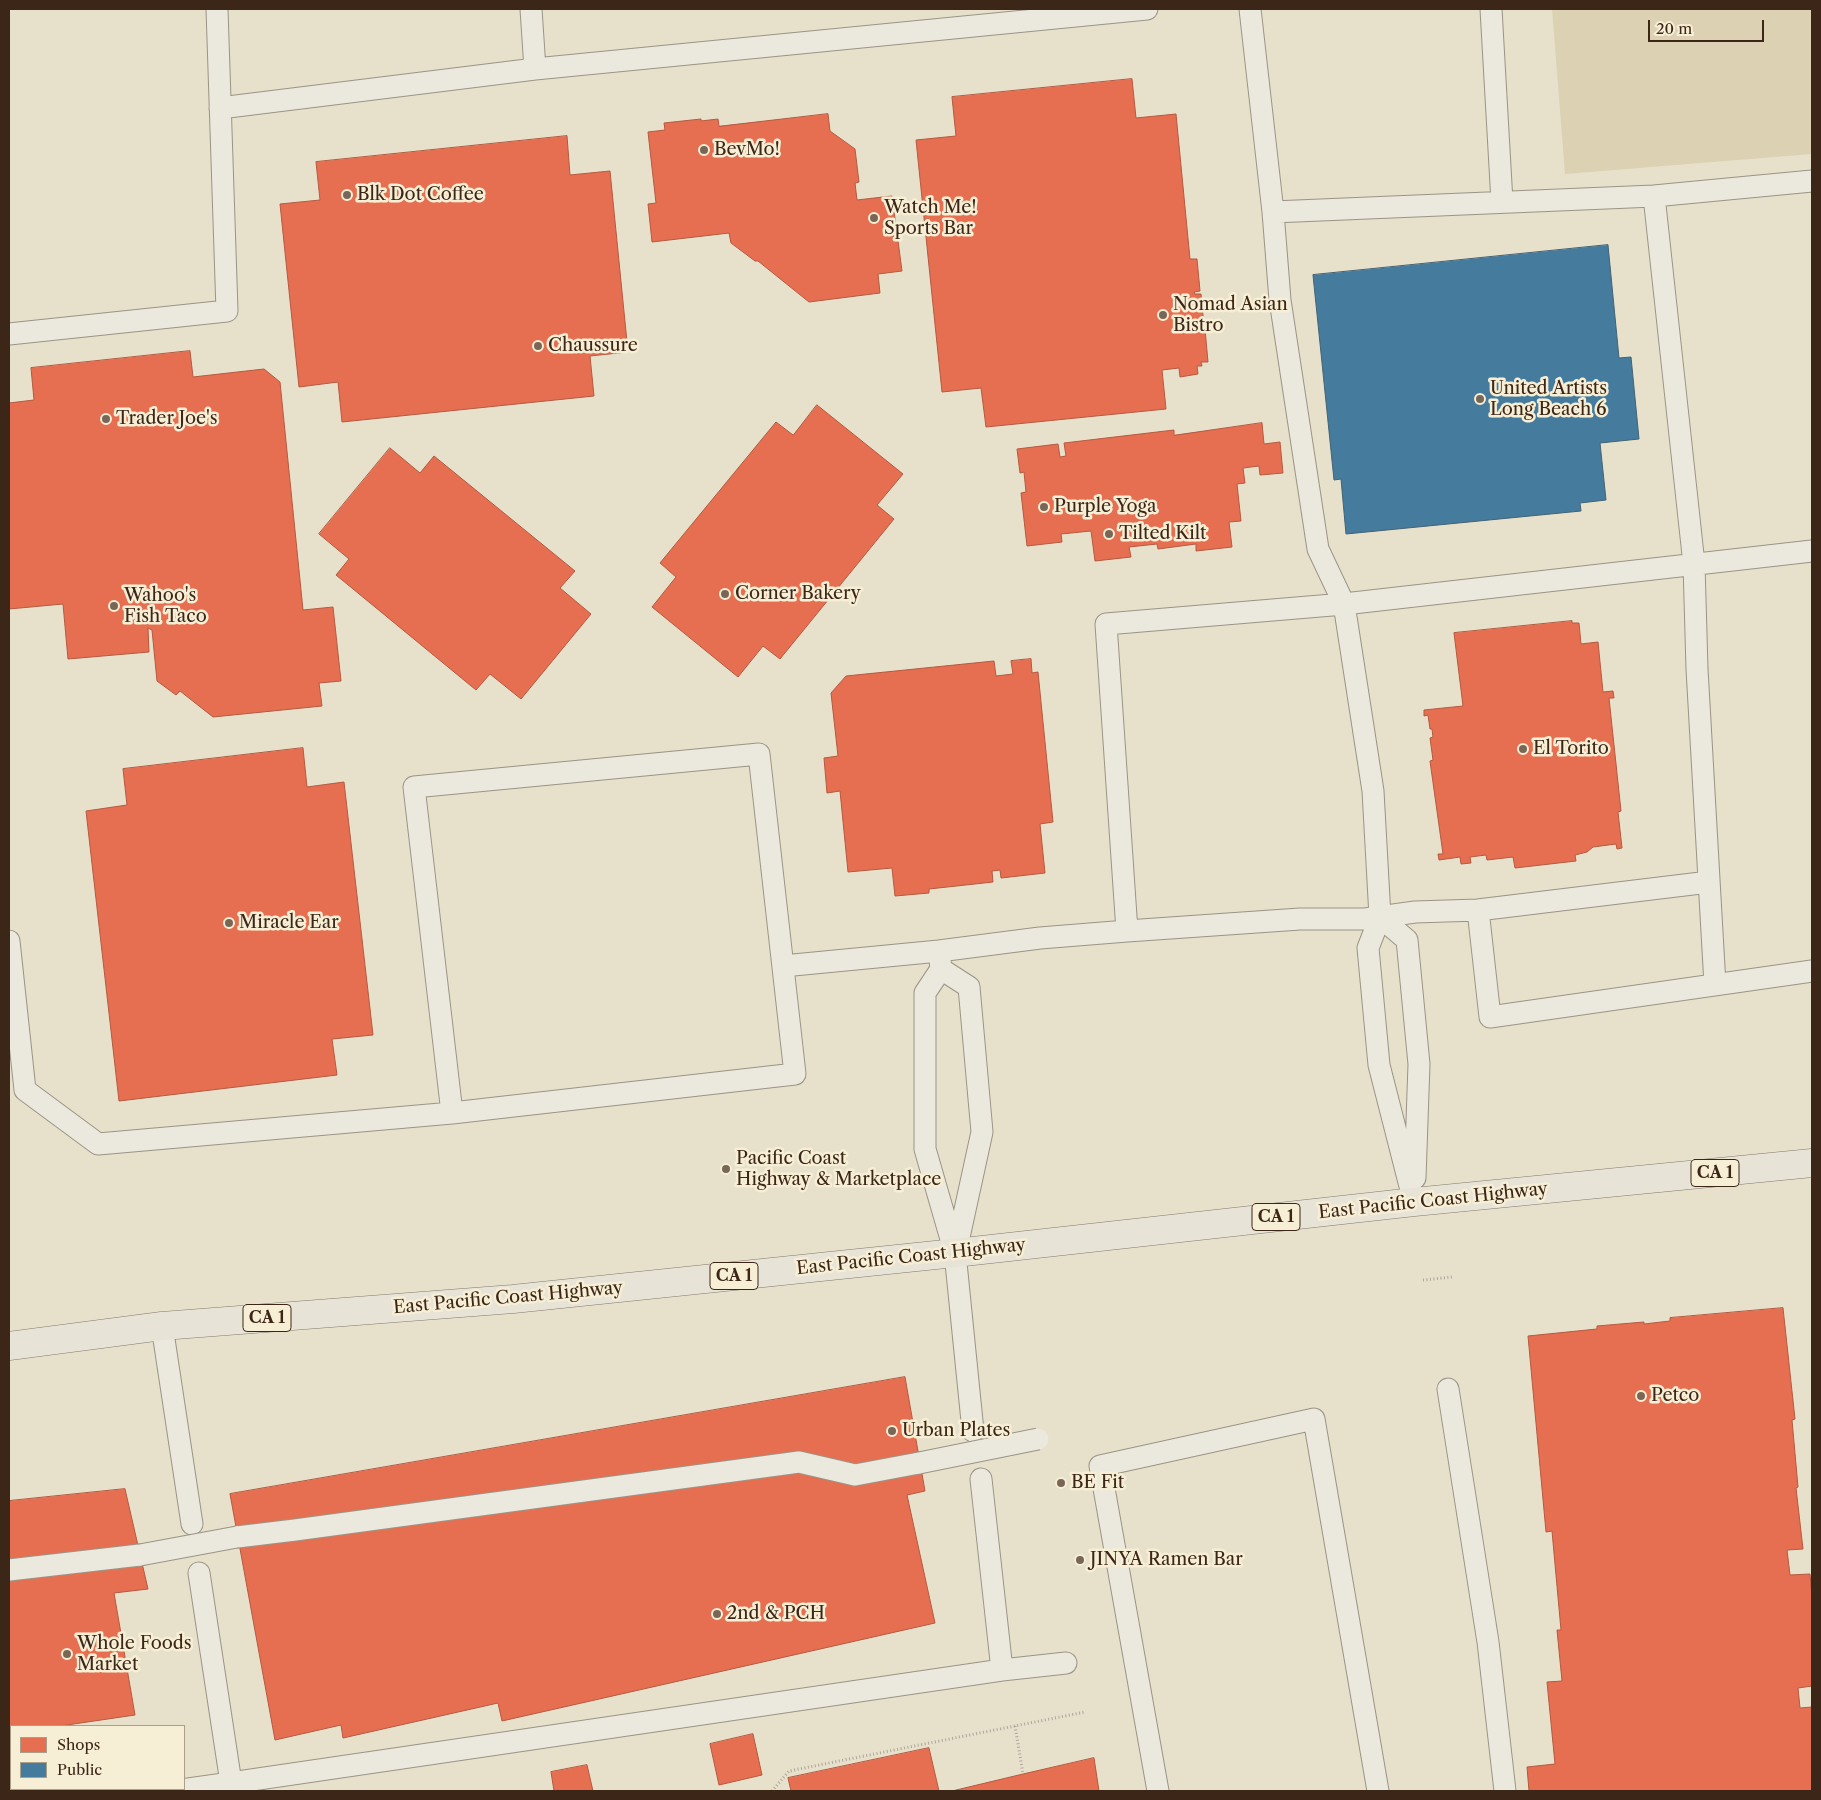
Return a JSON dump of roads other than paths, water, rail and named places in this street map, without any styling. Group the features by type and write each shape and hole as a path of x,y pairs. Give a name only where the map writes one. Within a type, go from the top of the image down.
{"highway":[{"name":"East Pacific Coast Highway","path":"9,1346 162,1326 513,1299 955,1253 1414,1202 1812,1163"}],"lane":[{"path":"9,334 227,311 217,9"},
{"path":"531,9 535,69"},
{"path":"220,108 535,69 1147,9"},
{"path":"1250,9 1273,212 1280,300 1318,549 1344,604 1373,791 1380,917 1368,948 1379,1065 1414,1202"},
{"path":"1491,9 1502,202"},
{"path":"1273,212 1654,196 1812,181"},
{"path":"1654,196 1694,564 1697,669 1715,985"},
{"path":"1127,931 1106,624 1344,604 1812,551"},
{"path":"9,941 17,1093 98,1144 452,1113 795,1074 759,754 414,787 452,1113"},
{"path":"783,966 940,960 1040,938 1300,919 1380,917 1415,912 1478,910 1709,882"},
{"path":"1478,910 1490,1017 1812,971"},
{"path":"1380,917 1407,940 1419,1064 1414,1202"},
{"path":"940,960 925,993 925,1149 955,1253 973,1431"},
{"path":"940,960 969,987 982,1132 955,1253"},
{"path":"1812,1163 1812,1170"},
{"path":"162,1326 192,1524"},
{"path":"1448,1389 1488,1642 1505,1791"},
{"path":"1158,1791 1100,1466 1314,1419 1378,1791"},
{"path":"9,1570 140,1555 237,1536 305,1529 799,1462 855,1475 1038,1439"},
{"path":"981,1479 1002,1670"},
{"path":"200,1573 231,1783"},
{"path":"185,1789 1002,1670 1066,1663"}],"place":[{"name":"BevMo!","path":"704,150"},
{"name":"Blk Dot Coffee","path":"347,195"},
{"name":"Watch Me! Sports Bar","path":"874,218"},
{"name":"Nomad Asian Bistro","path":"1163,315"},
{"name":"Chaussure","path":"538,346"},
{"name":"United Artists Long Beach 6","path":"1480,399"},
{"name":"Trader Joe's","path":"106,419"},
{"name":"Purple Yoga","path":"1044,507"},
{"name":"Tilted Kilt","path":"1109,534"},
{"name":"Corner Bakery","path":"725,594"},
{"name":"Wahoo's Fish Taco","path":"114,606"},
{"name":"El Torito","path":"1523,749"},
{"name":"Miracle Ear","path":"229,923"},
{"name":"Pacific Coast Highway & Marketplace","path":"726,1169"},
{"name":"Petco","path":"1641,1396"},
{"name":"Urban Plates","path":"892,1431"},
{"name":"BE Fit","path":"1061,1483"},
{"name":"JINYA Ramen Bar","path":"1080,1560"},
{"name":"2nd & PCH","path":"717,1614"},
{"name":"Whole Foods Market","path":"67,1654"}]}
